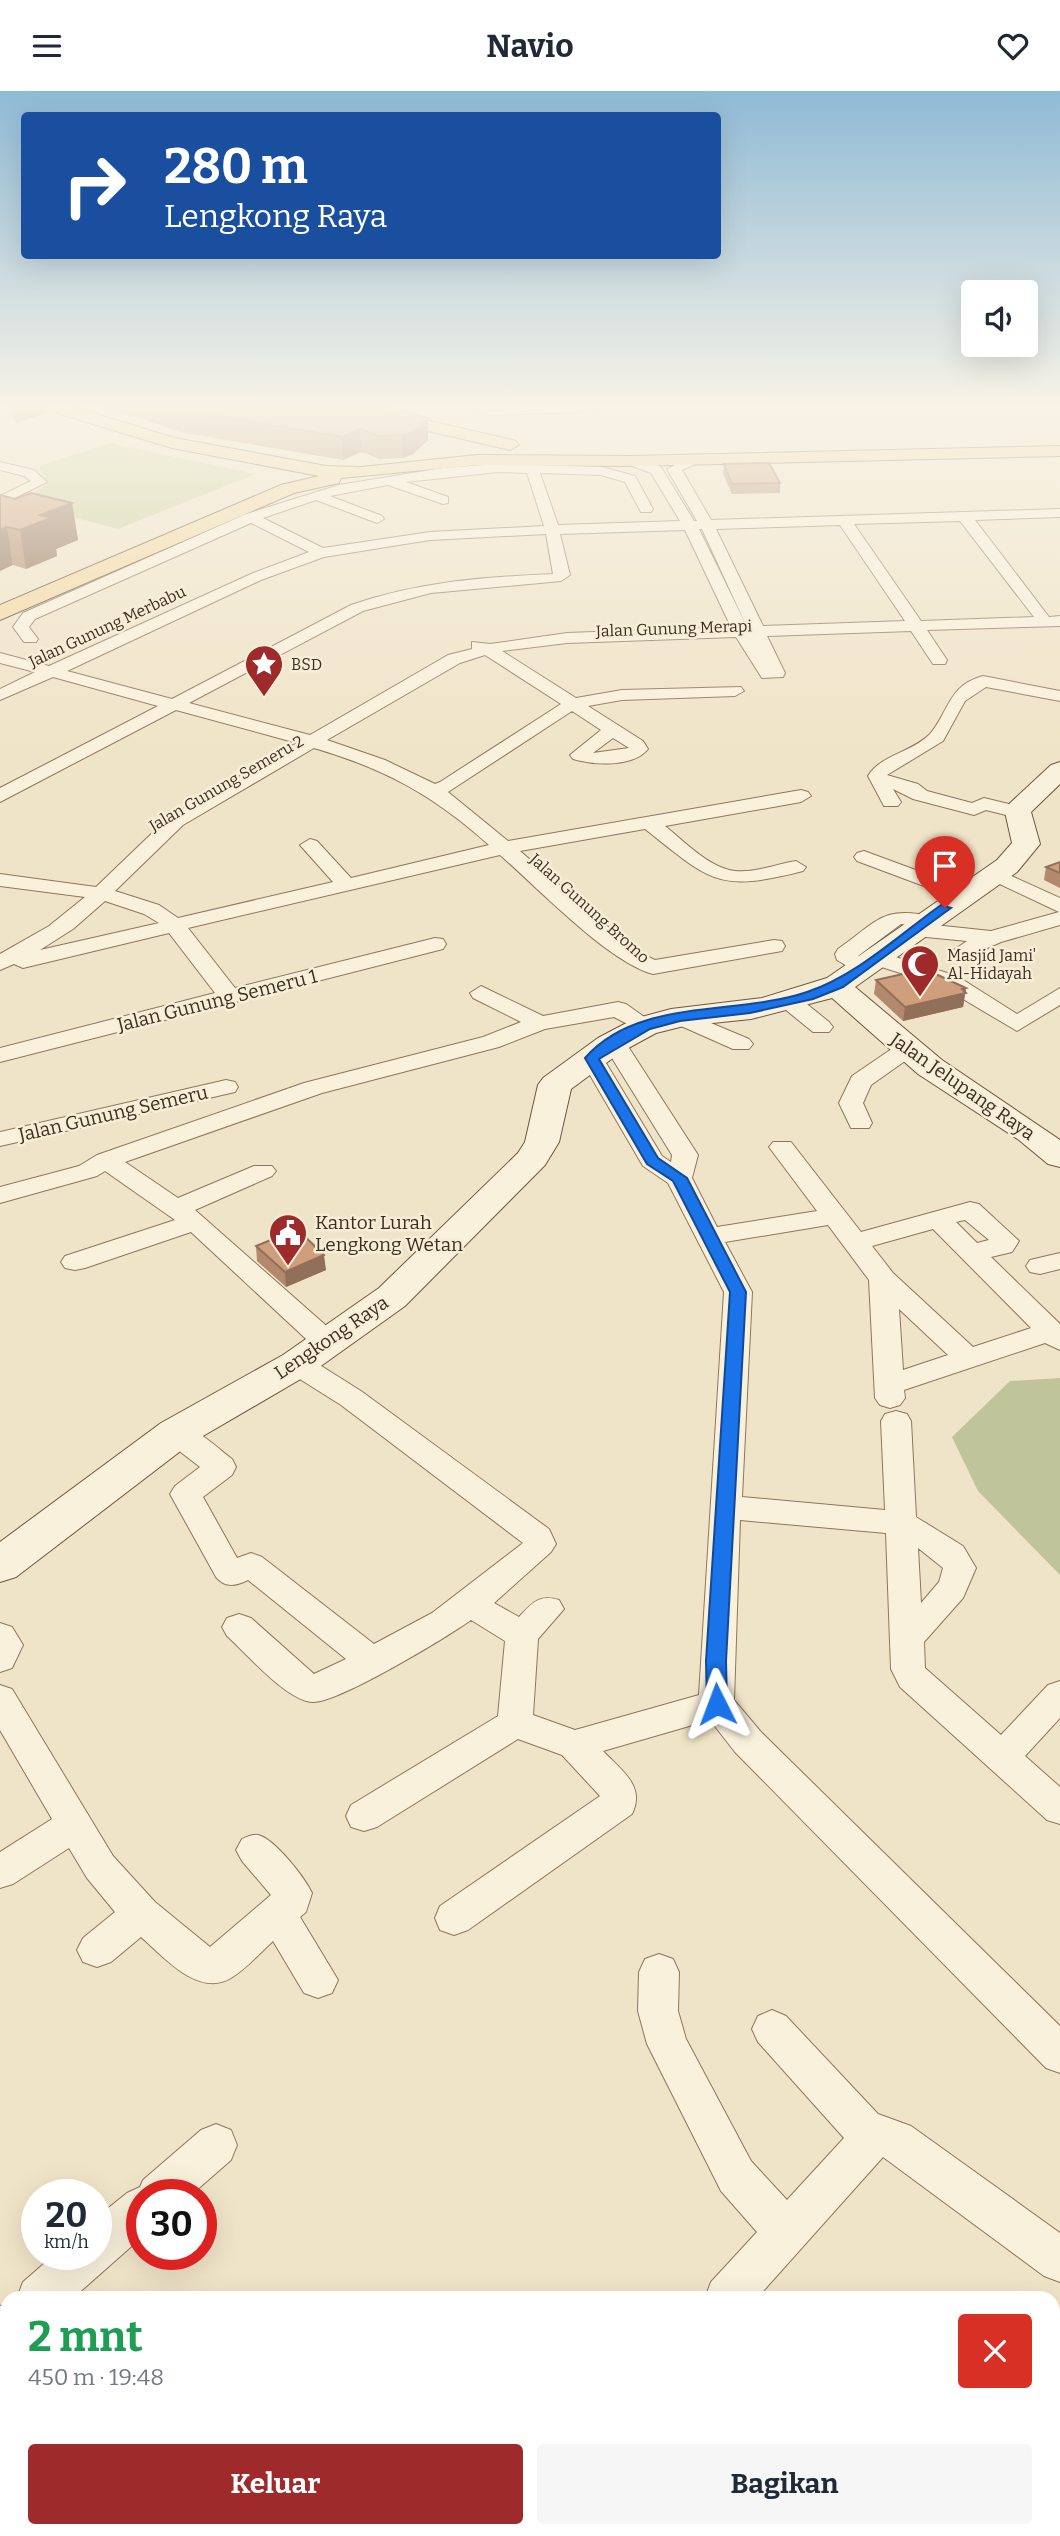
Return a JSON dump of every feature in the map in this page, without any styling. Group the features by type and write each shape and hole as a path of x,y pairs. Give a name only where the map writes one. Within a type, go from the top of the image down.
{"main road":[{"path":"0,599 169,518"},
{"path":"0,613 220,518"}],"street":[{"path":"30,639 21,627 29,616 249,518"},
{"path":"253,518 321,553"},
{"path":"0,796 357,608 381,599 450,583 556,578 564,572 548,518"},
{"path":"685,518 747,629"},
{"path":"703,518 747,629"},
{"name":"Jalan Gunung Merbabu","path":"0,695 256,577 321,553 430,536 552,529 914,518"},
{"path":"966,518 1041,616"},
{"path":"845,521 939,660"},
{"name":"Jalan Gunung Merapi","path":"312,737 454,659 483,647 548,639 1060,615"},
{"name":"Jalan Gunung Merapi","path":"915,623 1060,621"},
{"path":"483,647 613,729"},
{"name":"Jalan Gunung Bromo","path":"1,656 57,668 312,737 441,788 512,847 628,956 653,967 774,946"},
{"path":"891,802 880,779 880,771 905,759 937,737 958,698 983,681 1060,696"},
{"path":"441,788 557,711 574,704 626,695 735,691"},
{"name":"Jalan Gunung Semeru 2","path":"0,951 90,894 176,821 312,737"},
{"path":"633,1036 789,1000 859,970 963,894 1007,866 1026,844 1018,812 1021,805 1060,771"},
{"path":"880,779 908,787 920,795 974,809 984,804 1018,812"},
{"name":"Jalan Gunung Semeru 2","path":"0,964 174,927 512,847 801,796"},
{"path":"649,823 715,871 728,876 740,877 796,867"},
{"path":"310,845 348,886"},
{"path":"864,857 963,894"},
{"path":"994,874 1060,906"},
{"path":"0,880 90,894 145,906 174,927 230,997"},
{"name":"Jalan Gunung Semeru 2","path":"0,964 42,941 76,917 90,894"},
{"path":"962,953 993,937 1060,918"},
{"path":"920,926 993,937"},
{"name":"Jalan Gunung Semeru 1","path":"0,1055 435,944"},
{"path":"859,970 949,981 1017,1024 1060,995"},
{"name":"Jalan Jelupang Raya","path":"859,970 848,999 907,1049 1059,1154"},
{"path":"481,993 540,1023"},
{"path":"789,1000 821,1027"},
{"path":"0,1195 88,1171 106,1160 287,1096 491,1042 540,1023 618,1009 633,1036 668,1128 685,1155 679,1178"},
{"path":"633,1036 740,1044"},
{"path":"633,1036 636,1132 652,1161 679,1178 738,1292 715,1685 717,1704 748,1742 1060,2054"},
{"name":"Lengkong Raya","path":"5,1555 176,1433 297,1364 392,1297 510,1184 542,1142 555,1085 633,1036"},
{"path":"860,1123 850,1103 857,1085 907,1049"},
{"name":"Jalan Gunung Semeru","path":"0,1139 226,1087"},
{"path":"636,1132 668,1128"},
{"path":"782,1147 883,1279 968,1358"},
{"path":"106,1160 186,1215 328,1343"},
{"path":"75,1262 186,1215 263,1171"},
{"path":"709,1236 835,1216"},
{"path":"855,1242 940,1221 1056,1336"},
{"path":"883,1279 903,1526 908,1669 912,1677 1060,1809"},
{"path":"892,1401 968,1358 1056,1336"},
{"path":"239,1627 301,1683 312,1688 325,1686 443,1622 470,1604 533,1553 540,1544 538,1537 351,1398 297,1364"},
{"path":"176,1433 221,1467 186,1494 232,1574 251,1565 370,1660"},
{"path":"724,1512 903,1526 956,1560 960,1572 954,1588 907,1638"},
{"path":"470,1604 522,1635"},
{"path":"515,1723 522,1635 547,1609"},
{"path":"0,1636 6,1645 0,1659"},
{"path":"1003,1757 1060,1695"},
{"path":"0,1699 100,1867 141,1914 208,1968 218,1966 290,1906 293,1893 255,1850"},
{"path":"575,1745 717,1704"},
{"path":"454,1919 619,1803 619,1791 575,1745 515,1723"},
{"path":"364,1816 515,1723"},
{"path":"0,1872 75,1824"},
{"path":"97,1950 141,1914"},
{"path":"278,1915 318,1980"},
{"path":"659,1972 658,2011 667,2044 736,2176 786,2232"},
{"path":"772,2029 872,2138"},
{"path":"733,2291 872,2138 879,2134 896,2141 1060,2260"},
{"path":"177,2179 216,2145"},
{"path":"112,2233 126,2222"},
{"path":"47,2291 71,2270"}],"green space":[{"path":"77,518 145,518 118,529"},
{"path":"1060,1378 1060,1575 978,1491 952,1437 1010,1381"}],"building":[{"path":"0,518 51,518 20,530 7,527 0,530"},
{"path":"1060,862 1060,873 1046,867"},
{"path":"925,969 966,988 962,989 966,993 905,1007 876,980"},
{"path":"297,1229 324,1255 285,1272 256,1246"}],"place":[{"name":"BSD","path":"264,698"},
{"name":"Masjid Jami' Al-Hidayah","path":"920,998"},
{"name":"Kantor Lurah Lengkong Wetan","path":"288,1267"}],"route":[{"path":"717,1704 716,1661 738,1292 679,1178 652,1161 592,1058 614,1042 645,1026 680,1017 750,1010 808,996 838,985 945,908"}]}
